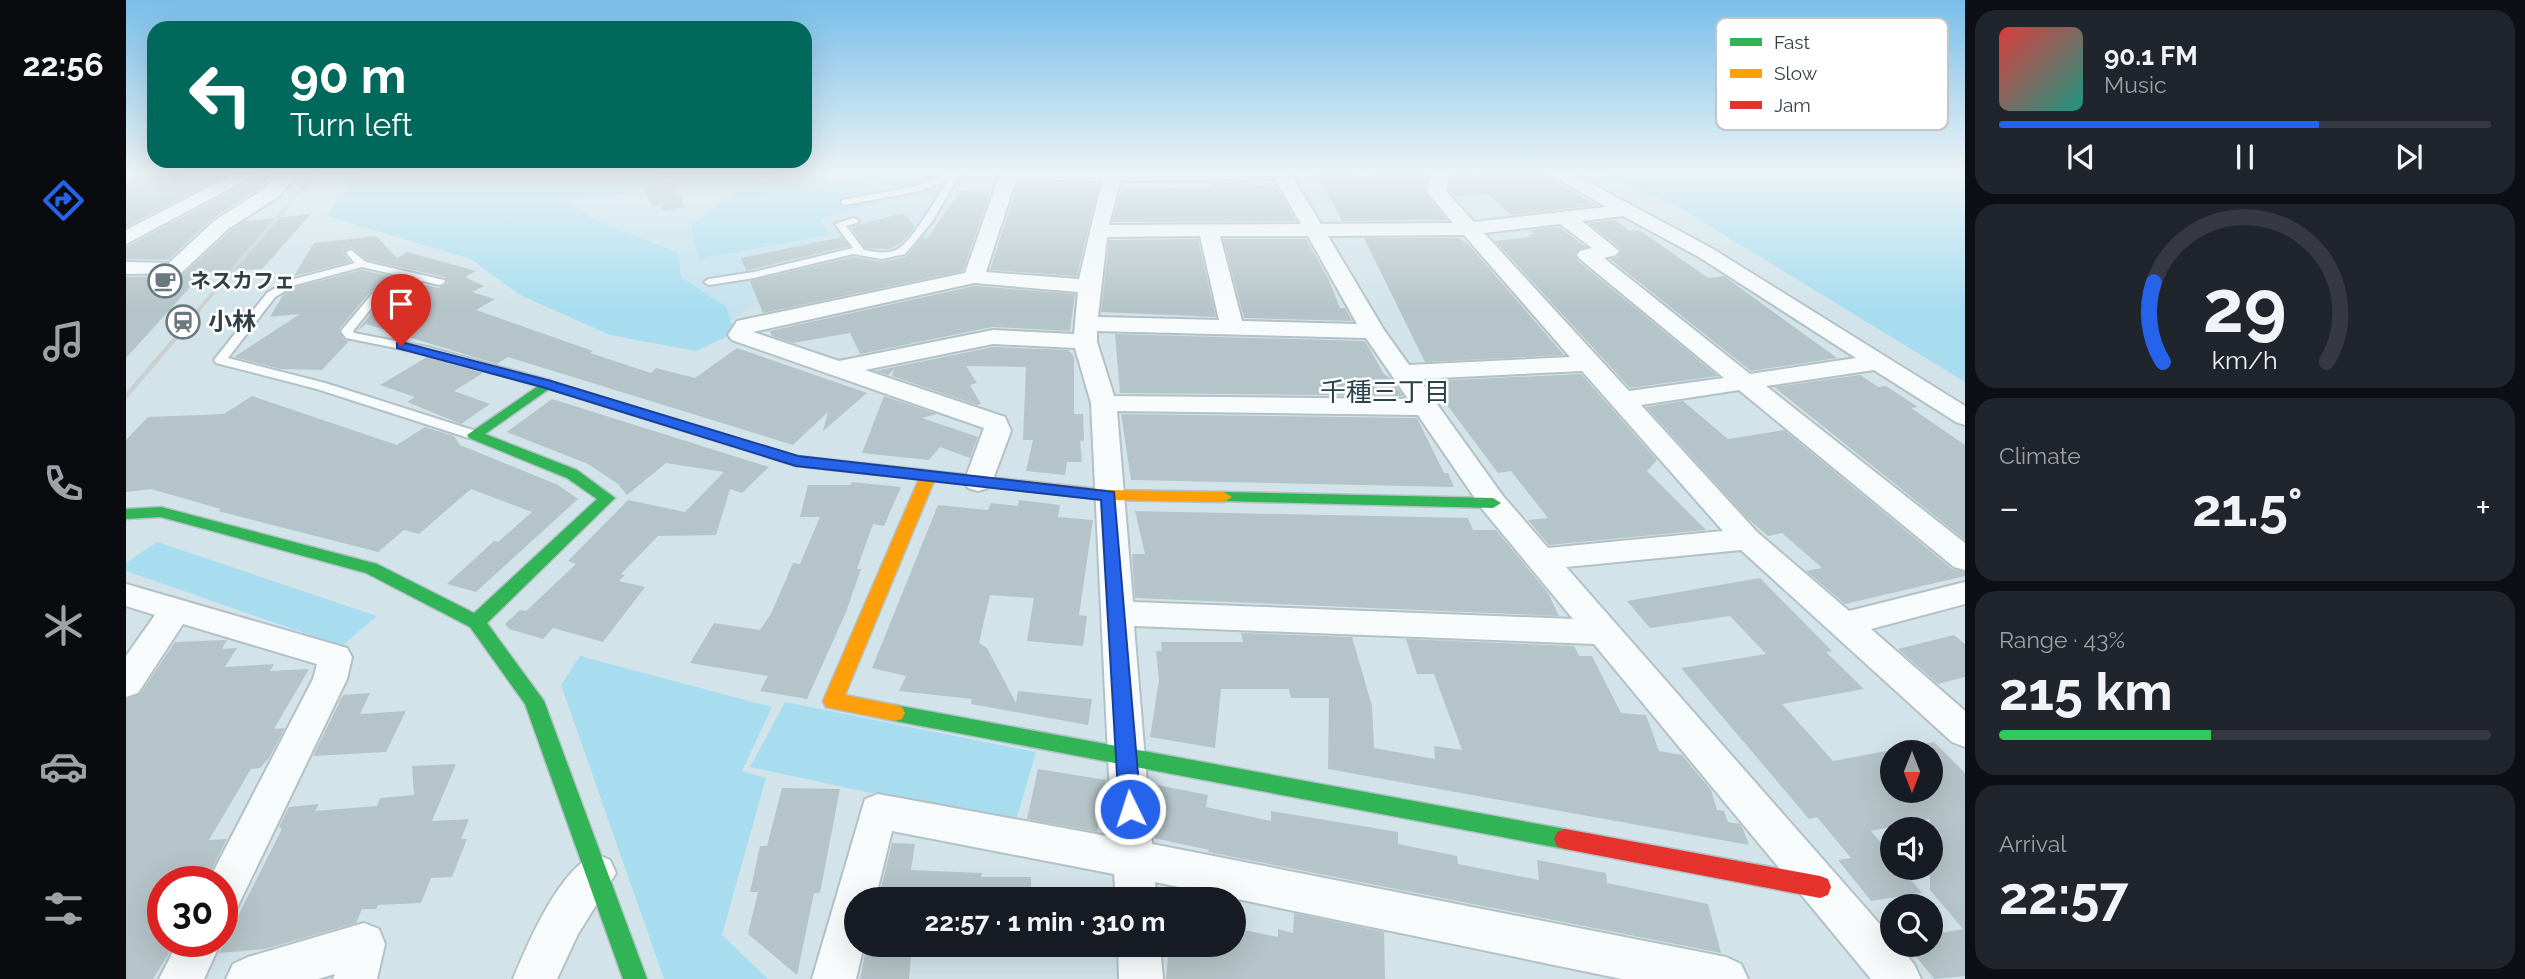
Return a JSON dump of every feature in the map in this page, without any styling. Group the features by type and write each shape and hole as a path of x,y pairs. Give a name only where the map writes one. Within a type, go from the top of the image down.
{"street":[{"path":"126,238 167,217"},
{"path":"128,270 174,269 221,225 234,217"},
{"path":"974,277 994,217"},
{"path":"1102,217 1089,286 1086,333 1104,403 1135,887"},
{"path":"1308,217 1373,331 1493,503 1544,559 1899,979"},
{"path":"1457,217 1747,539 1965,732"},
{"path":"1098,231 1467,229 1575,217"},
{"path":"1638,217 1706,253 1965,417"},
{"path":"1565,218 1609,251 1587,255 1965,559"},
{"path":"1208,230 1232,328"},
{"path":"978,482 998,431 996,423 740,335 745,326 974,277 1089,286"},
{"path":"838,368 993,337 1232,328 1373,331"},
{"path":"1622,400 1879,362"},
{"path":"1402,373 1588,363"},
{"path":"474,435 547,384 796,461 1108,495 1493,503"},
{"path":"1104,403 1426,407"},
{"path":"474,435 572,474 607,498 476,622"},
{"path":"928,477 832,701 1126,759 1820,887"},
{"path":"126,514 161,512 371,568 476,622 534,701 635,979"},
{"path":"1544,559 1747,539"},
{"path":"1844,624 1965,593"},
{"path":"126,595 335,657 330,679 237,866"},
{"path":"126,682 175,611"},
{"path":"1116,613 1603,632"},
{"path":"834,979 878,811 1134,859 1726,979"},
{"path":"536,979 564,920 596,873"},
{"path":"248,979 364,944 355,979"},
{"path":"181,979 192,957"},
{"path":"1140,957 1142,979"}],"lane":[{"path":"854,221 840,225 862,254 882,256 901,252 931,217"},
{"path":"709,282 860,251"},
{"path":"351,253 362,264"},
{"path":"440,282 362,264 291,283 271,295 220,360 321,386 474,435"},
{"path":"376,296 347,331 350,336 427,351 547,384"}],"shaded area":[{"path":"328,217 590,217 678,253 681,277 726,307 735,333 696,351 610,335 520,295 471,259"},
{"path":"479,217 938,217 912,262 784,284 731,320"},
{"path":"702,217 827,217 819,219 830,235 698,259 691,226"},
{"path":"1694,217 1965,217 1965,382"},
{"path":"157,542 377,616 342,646 126,571 126,563"},
{"path":"580,656 772,707 742,771 766,778 722,935 768,979 664,979 561,685"},
{"path":"785,702 1036,752 1015,824 750,767"}],"building":[{"path":"126,217 146,217 126,227"},
{"path":"183,217 216,217 168,260 126,259 126,247"},
{"path":"309,217 262,269 204,272 126,358 126,277 181,276 230,231 249,218 246,221"},
{"path":"889,217 906,217 915,227 902,242 890,249 865,248 851,227"},
{"path":"942,217 982,217 963,271 763,313 750,281 853,257 882,262 906,257 923,236 926,240"},
{"path":"1007,217 1091,217 1077,276 990,270"},
{"path":"1113,217 1294,217 1296,221 1112,222"},
{"path":"1340,217 1444,217 1447,220 1342,221"},
{"path":"1615,220 1630,231 1639,230 1708,278 1724,276 1837,358 1751,371 1610,259 1618,257 1621,249 1588,223"},
{"path":"1559,227 1586,247 1575,253 1578,261 1718,376 1630,388 1495,241 1531,237 1528,235 1535,234 1530,230"},
{"path":"376,236 397,258 407,252 476,271 465,277 484,286 472,292 495,299 476,310 651,373 656,368 695,378 737,348 867,393 823,431 828,412 793,445 508,357 497,364 366,324 357,331 383,298 375,290 370,292 339,329 344,340 349,341 322,370 280,369 234,357 300,314 270,317 283,295 296,287 362,270 439,288 448,283 445,277 367,260 351,247 343,253 350,262 294,276 314,243"},
{"path":"842,237 849,246 746,271 741,258"},
{"path":"1364,238 1458,238 1468,244 1564,355 1425,362"},
{"path":"1198,239 1216,317 1101,312 1109,240"},
{"path":"1223,239 1306,239 1328,278 1340,308 1345,308 1352,321 1244,318"},
{"path":"974,286 1075,294 1070,331 992,327 860,354 850,333 793,343 772,336 770,331"},
{"path":"1115,334 1365,341 1384,374 1403,396 1120,393"},
{"path":"993,347 1068,350 1074,356 1074,414 1083,414 1084,441 1080,441 1082,462 1067,462 1065,475 1026,471 1033,440 1023,440 1026,367 966,366 977,383 970,385 981,404 977,405 892,376 894,370 888,375 875,371"},
{"path":"427,357 483,373 454,391 490,404 461,424 407,402 415,397 380,385"},
{"path":"1581,374 1657,460 1647,471 1706,530 1549,545 1528,520 1548,518 1511,471 1498,473 1429,381"},
{"path":"1860,375 1878,387 1886,386 1918,407 1911,408 1965,445 1965,540 1774,387"},
{"path":"252,396 397,445 425,427 454,436 460,445 558,485 578,499 476,592 447,584 494,541 498,542 532,512 471,489 419,534 404,530 378,552 218,511 221,509 151,489 126,492 126,440 148,417 224,414"},
{"path":"884,396 937,414 922,418 978,437 970,458 940,447 929,460 862,453"},
{"path":"552,399 769,467 742,493 730,489 716,535 658,536 621,574 625,575 619,581 645,587 603,642 553,628 543,639 509,629 505,624 520,610 526,611 576,564 568,561 628,500 685,512 724,472 666,463 627,495 618,484 588,464 507,432"},
{"path":"1683,401 1728,439 1784,430 1952,569 1965,572 1965,576 1845,604 1806,571 1822,568 1782,533 1768,536 1747,518 1646,407"},
{"path":"1121,414 1417,418 1444,473 1448,473 1454,487 1131,480"},
{"path":"852,482 901,487 884,526 873,524 846,612 807,699 760,691 768,676 690,663 714,623 760,630 771,614 793,563 800,564 820,517 800,517 808,485 850,485"},
{"path":"1019,500 1060,505 1058,517 1093,520 1079,615 1087,616 1083,646 1027,641 1034,598 990,595 979,643 987,648 1016,703 1018,691 1092,699 1088,725 971,704 972,699 899,691 906,676 872,668 938,505 988,510 991,503 1018,506"},
{"path":"1135,511 1468,518 1473,530 1496,530 1548,593 1559,616 1135,598 1132,554 1145,554"},
{"path":"1760,578 1832,651 1826,652 1864,689 1782,704 1833,761 1880,752 1880,803 1943,803 1943,751 1965,773 1965,976 1934,979 1917,957 1943,957 1943,933 1963,929 1943,905 1943,894 1933,894 1930,890 1930,880 1943,880 1943,817 1880,817 1880,829 1871,831 1880,842 1880,880 1911,880 1922,893 1880,894 1880,900 1871,901 1838,860 1851,858 1817,817 1809,819 1681,668 1766,654 1730,616 1650,628 1627,601"},
{"path":"1241,633 1352,637 1372,706 1374,748 1435,759 1434,746 1462,750 1434,674 1417,674 1406,639 1574,646 1579,656 1592,656 1621,713 1646,715 1659,751 1682,755 1711,790 1717,810 1724,811 1728,822 1740,824 1749,845 1328,769 1329,698 1291,698 1289,689 1221,689 1215,748 1150,737 1159,680 1156,651 1162,651 1161,642 1243,642"},
{"path":"1954,635 1965,644 1965,677 1938,684 1898,649"},
{"path":"227,640 222,649 237,648 225,667 274,664 270,671 309,669 274,729 285,728 269,758 260,768 251,769 209,840 227,839 214,866 147,866 147,957 167,957 153,979 126,979 126,699 140,694 175,642"},
{"path":"370,693 360,714 406,711 386,752 313,756 343,695"},
{"path":"456,764 432,821 469,819 461,839 467,839 452,877 431,878 421,903 378,905 376,909 362,909 356,923 265,949 238,951 238,916 282,829 279,827 289,807 319,804 315,811 377,806 380,798 414,795 412,766"},
{"path":"1038,769 1106,780 1097,832 1027,819"},
{"path":"1157,785 1208,795 1206,807 1271,821 1271,811 1398,832 1398,844 1457,856 1458,864 1539,880 1537,860 1606,873 1607,883 1708,904 1721,953 1208,852 1209,850 1154,838 1152,811"},
{"path":"782,788 840,789 820,893 814,893 797,975 748,934 758,892 750,892 760,846 767,846"},
{"path":"892,843 915,844 911,870 982,873 981,877 1031,877 1031,887 881,887"},
{"path":"1294,913 1384,932 1385,979 1166,979 1168,957 1246,957 1246,930 1278,937 1278,929 1293,933"},
{"path":"864,957 911,957 909,979 860,979"}],"railway":[{"path":"196,313 278,217"},
{"path":"126,396 198,312"}],"traffic: fast":[{"path":"476,622 607,498 572,474 474,435 547,384 796,461 916,474"},
{"path":"1224,497 1493,503"},
{"path":"126,514 161,512 371,568 476,622 534,701 635,979"},
{"path":"895,713 1565,839"}],"traffic: slow":[{"path":"916,474 1108,495 1224,497"},
{"path":"895,713 833,701 928,477"}],"traffic: jam":[{"path":"1565,839 1820,887"}],"place":[{"name":"ネスカフェ","path":"165,281"},
{"name":"小林","path":"183,322"}],"district":[{"name":"千種三丁目","path":"1385,392"}],"route":[{"path":"401,346 547,384 796,461 1108,495 1130,809"}]}
